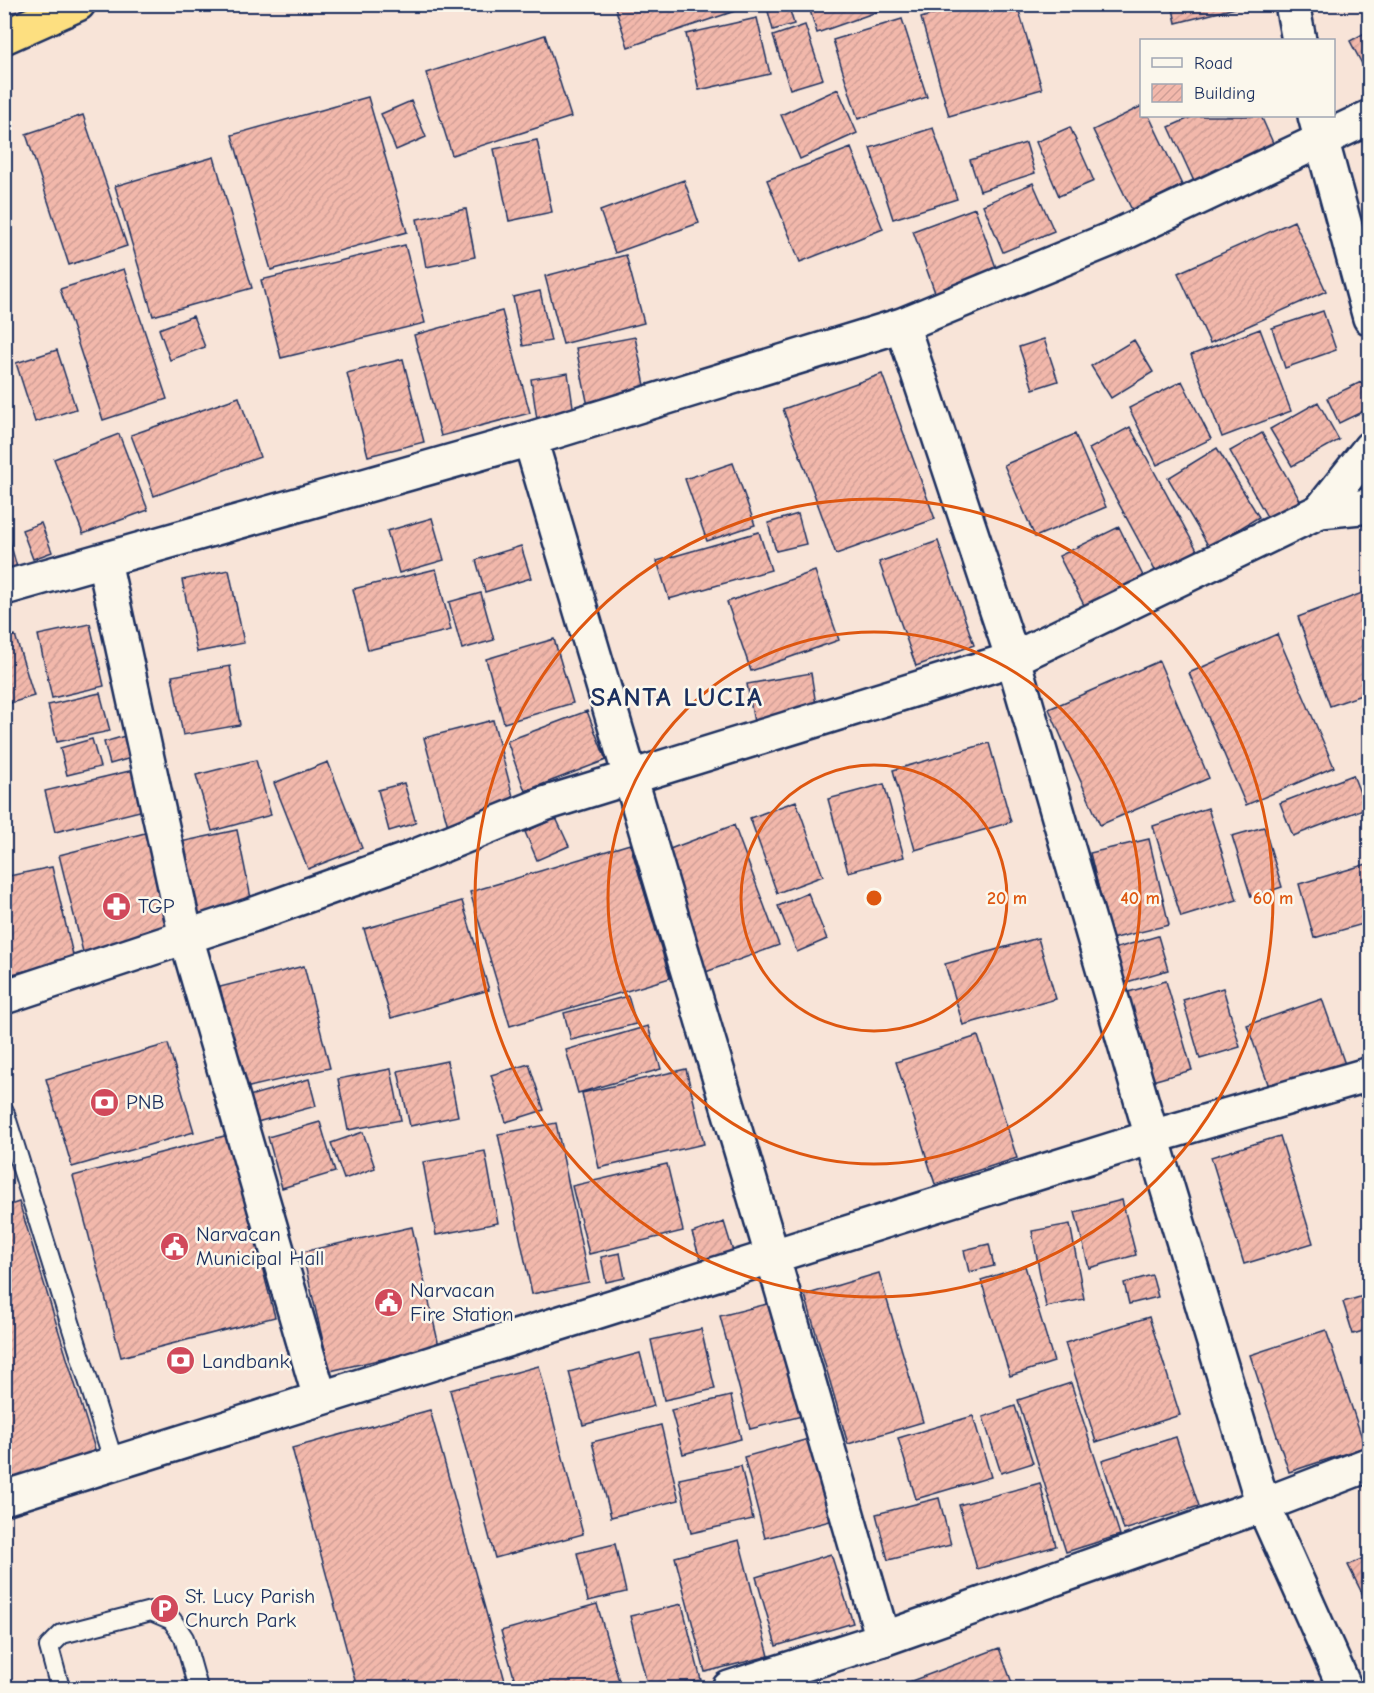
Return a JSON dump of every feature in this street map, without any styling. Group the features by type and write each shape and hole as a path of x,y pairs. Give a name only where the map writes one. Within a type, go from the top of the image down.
{"highway":[{"path":"4,37 78,4"}],"street":[{"path":"1292,4 1299,39"},
{"path":"4,588 530,439 902,325 1111,239 1318,128 1370,117"},
{"path":"1318,128 1370,318"},
{"path":"902,325 1013,659 1152,1137 1263,1505 1345,1689"},
{"path":"530,439 772,1255 883,1639"},
{"path":"1320,511 1370,448"},
{"path":"4,997 186,937 406,860 544,804 1013,659 1320,511 1370,506"},
{"path":"104,561 186,937 320,1398"},
{"path":"4,1498 1152,1137 1370,1074"},
{"path":"729,1689 883,1639 1263,1505 1370,1464"}],"lane":[{"path":"4,1111 114,1463"},
{"path":"60,1689 49,1647 62,1634 151,1611 172,1620 184,1638 198,1689"}],"building":[{"path":"614,4 739,4 741,9 628,47"},
{"path":"766,4 788,4 794,24 773,30"},
{"path":"808,4 899,4 817,33"},
{"path":"965,4 1017,4 1042,89 949,116 921,18"},
{"path":"1172,4 1251,4 1176,23"},
{"path":"757,18 770,74 699,90 686,34"},
{"path":"902,19 927,97 858,119 833,40"},
{"path":"805,25 823,79 790,89 773,36"},
{"path":"1370,30 1370,79 1350,41"},
{"path":"545,35 571,117 452,155 426,73"},
{"path":"838,89 857,133 800,159 781,115"},
{"path":"368,97 407,232 271,270 232,135"},
{"path":"411,101 426,137 396,150 381,114"},
{"path":"1140,107 1140,117 1149,117 1182,185 1132,210 1093,130"},
{"path":"83,115 127,246 69,265 26,134"},
{"path":"1192,117 1261,117 1278,154 1198,190 1169,127"},
{"path":"1070,127 1094,181 1059,196 1036,142"},
{"path":"933,128 957,199 893,219 870,148"},
{"path":"537,140 552,212 509,221 494,149"},
{"path":"1026,143 1035,173 980,191 970,160"},
{"path":"851,148 883,229 800,262 767,180"},
{"path":"214,157 252,288 153,316 115,186"},
{"path":"684,180 699,223 615,253 600,211"},
{"path":"1033,183 1054,231 1003,252 983,205"},
{"path":"975,208 1000,279 938,301 913,231"},
{"path":"466,209 475,257 426,267 417,219"},
{"path":"1294,221 1326,291 1210,343 1178,273"},
{"path":"405,245 425,323 281,358 261,280"},
{"path":"626,255 644,323 563,344 545,276"},
{"path":"124,269 167,399 103,420 60,289"},
{"path":"540,291 551,341 523,346 513,297"},
{"path":"502,311 530,413 441,436 414,335"},
{"path":"1323,311 1336,350 1285,368 1272,328"},
{"path":"193,316 205,347 170,360 159,329"},
{"path":"1260,329 1291,411 1222,437 1191,355"},
{"path":"635,337 648,400 589,411 576,348"},
{"path":"1044,339 1058,381 1033,389 1019,347"},
{"path":"1134,340 1153,372 1111,398 1091,366"},
{"path":"57,350 76,409 35,422 16,363"},
{"path":"403,359 424,442 368,456 347,373"},
{"path":"568,373 575,420 538,426 531,379"},
{"path":"882,374 935,519 836,554 783,409"},
{"path":"1182,381 1211,439 1157,465 1129,408"},
{"path":"1361,382 1370,399 1370,408 1339,423 1327,398"},
{"path":"239,397 260,457 154,496 131,435"},
{"path":"1318,402 1339,440 1292,466 1270,429"},
{"path":"1130,427 1198,552 1157,574 1089,449"},
{"path":"1262,433 1302,504 1270,522 1230,451"},
{"path":"119,434 148,510 83,534 54,459"},
{"path":"1075,434 1106,507 1035,537 1004,465"},
{"path":"1217,448 1259,517 1209,547 1168,478"},
{"path":"733,463 755,525 707,541 685,479"},
{"path":"798,514 806,544 776,551 768,523"},
{"path":"432,518 444,560 399,573 387,531"},
{"path":"41,523 52,552 33,559 22,530"},
{"path":"1119,527 1145,580 1086,609 1059,556"},
{"path":"4,528 6,528 20,578 4,582"},
{"path":"759,532 771,570 669,599 657,561"},
{"path":"938,541 974,645 916,666 879,562"},
{"path":"521,546 531,578 485,592 476,560"},
{"path":"436,569 451,630 368,650 353,589"},
{"path":"229,570 244,643 197,652 182,580"},
{"path":"815,571 839,640 751,671 727,602"},
{"path":"1370,590 1370,692 1330,706 1298,617"},
{"path":"481,593 494,640 462,649 449,602"},
{"path":"90,624 104,686 52,698 38,635"},
{"path":"1277,634 1334,767 1246,805 1189,673"},
{"path":"15,635 34,696 4,705 4,639"},
{"path":"554,639 573,703 504,723 486,659"},
{"path":"1159,661 1209,778 1100,825 1049,709"},
{"path":"230,666 240,725 183,735 172,676"},
{"path":"811,673 818,718 755,728 747,684"},
{"path":"100,693 110,731 57,742 48,705"},
{"path":"587,711 606,760 525,791 507,741"},
{"path":"493,720 517,812 449,830 424,738"},
{"path":"132,734 138,756 110,764 104,742"},
{"path":"92,739 100,767 67,775 60,748"},
{"path":"989,743 1011,822 915,850 893,770"},
{"path":"256,760 271,815 212,831 196,775"},
{"path":"328,762 362,848 308,869 274,783"},
{"path":"134,770 144,810 55,832 45,791"},
{"path":"1353,775 1366,808 1293,836 1280,803"},
{"path":"404,783 416,823 389,831 378,790"},
{"path":"884,784 904,857 848,872 828,799"},
{"path":"796,801 823,876 777,893 750,818"},
{"path":"1208,808 1237,900 1181,917 1153,826"},
{"path":"556,818 569,846 537,860 525,832"},
{"path":"734,825 779,945 703,973 659,853"},
{"path":"1264,827 1282,887 1251,897 1232,836"},
{"path":"237,830 253,908 188,922 171,844"},
{"path":"149,832 175,938 85,960 59,855"},
{"path":"1149,839 1169,925 1111,939 1090,853"},
{"path":"630,844 670,978 510,1026 470,892"},
{"path":"1367,864 1370,873 1370,922 1314,938 1299,884"},
{"path":"52,867 74,959 12,974 4,941 4,877"},
{"path":"808,893 827,939 797,952 778,906"},
{"path":"462,901 489,990 391,1018 364,929"},
{"path":"1158,936 1168,970 1120,984 1110,950"},
{"path":"1038,938 1056,999 963,1025 945,964"},
{"path":"304,966 330,1068 245,1088 220,987"},
{"path":"1166,981 1192,1070 1152,1081 1125,993"},
{"path":"1223,988 1240,1047 1200,1059 1183,1000"},
{"path":"628,996 636,1024 571,1040 564,1013"},
{"path":"1322,999 1347,1070 1272,1095 1247,1025"},
{"path":"648,1026 661,1069 578,1093 566,1050"},
{"path":"978,1036 1017,1158 935,1184 896,1062"},
{"path":"168,1044 194,1132 72,1167 46,1079"},
{"path":"447,1061 458,1116 410,1126 398,1071"},
{"path":"529,1064 544,1110 506,1122 491,1075"},
{"path":"391,1069 401,1120 348,1130 338,1079"},
{"path":"686,1069 704,1144 599,1168 582,1093"},
{"path":"309,1079 316,1106 257,1122 249,1096"},
{"path":"320,1122 335,1172 282,1188 268,1137"},
{"path":"556,1123 589,1282 532,1294 498,1134"},
{"path":"363,1132 375,1168 344,1179 331,1143"},
{"name":"Narvacan Municipal Hall","path":"228,1135 275,1317 121,1357 73,1176"},
{"path":"1280,1136 1313,1243 1244,1264 1211,1157"},
{"path":"485,1151 498,1223 436,1235 423,1162"},
{"path":"667,1164 683,1231 589,1254 572,1186"},
{"path":"1122,1200 1136,1255 1089,1268 1075,1212"},
{"path":"19,1202 98,1459 4,1488 4,1207"},
{"path":"724,1222 735,1258 703,1268 692,1233"},
{"path":"1070,1224 1084,1299 1046,1307 1032,1231"},
{"path":"412,1227 439,1346 330,1371 302,1252"},
{"path":"989,1244 994,1266 969,1272 964,1250"},
{"path":"620,1253 625,1278 606,1282 601,1257"},
{"path":"1025,1266 1054,1362 1010,1376 981,1280"},
{"path":"879,1273 923,1422 848,1444 805,1295"},
{"path":"1152,1275 1158,1297 1129,1304 1124,1283"},
{"path":"1370,1294 1370,1329 1353,1334 1343,1302"},
{"path":"771,1303 802,1416 750,1429 720,1316"},
{"path":"1149,1317 1180,1415 1096,1442 1065,1343"},
{"path":"701,1329 715,1389 664,1400 651,1340"},
{"path":"1326,1330 1365,1447 1289,1472 1250,1355"},
{"path":"640,1353 654,1406 583,1425 569,1372"},
{"path":"539,1366 583,1534 495,1558 450,1390"},
{"path":"1071,1383 1120,1535 1066,1552 1018,1400"},
{"path":"731,1396 741,1439 683,1454 671,1410"},
{"path":"1015,1406 1033,1463 1001,1473 983,1417"},
{"path":"430,1410 507,1688 357,1688 292,1448"},
{"path":"973,1416 991,1477 916,1499 898,1438"},
{"path":"661,1425 679,1500 611,1517 592,1442"},
{"path":"1176,1437 1199,1506 1124,1530 1102,1460"},
{"path":"812,1438 834,1520 765,1538 744,1457"},
{"path":"741,1466 753,1519 691,1533 679,1479"},
{"path":"1040,1483 1056,1546 977,1569 959,1505"},
{"path":"939,1498 951,1545 888,1560 876,1514"},
{"path":"739,1540 769,1656 705,1672 675,1557"},
{"path":"615,1544 626,1592 588,1601 577,1553"},
{"path":"831,1554 853,1623 776,1646 756,1577"},
{"path":"1370,1555 1370,1597 1365,1599 1348,1565"},
{"path":"597,1604 621,1688 517,1688 501,1631"},
{"path":"682,1604 701,1680 668,1688 648,1688 630,1616"},
{"path":"999,1648 1014,1688 893,1688"}],"place":[{"name":"TGP","path":"117,906"},
{"name":"PNB","path":"105,1102"},
{"name":"Narvacan Municipal Hall","path":"175,1246"},
{"name":"Narvacan Fire Station","path":"389,1302"},
{"name":"Landbank","path":"181,1361"},
{"name":"St. Lucy Parish Church Park","path":"164,1608"}],"district":[{"name":"SANTA LUCIA","path":"677,697"}]}
